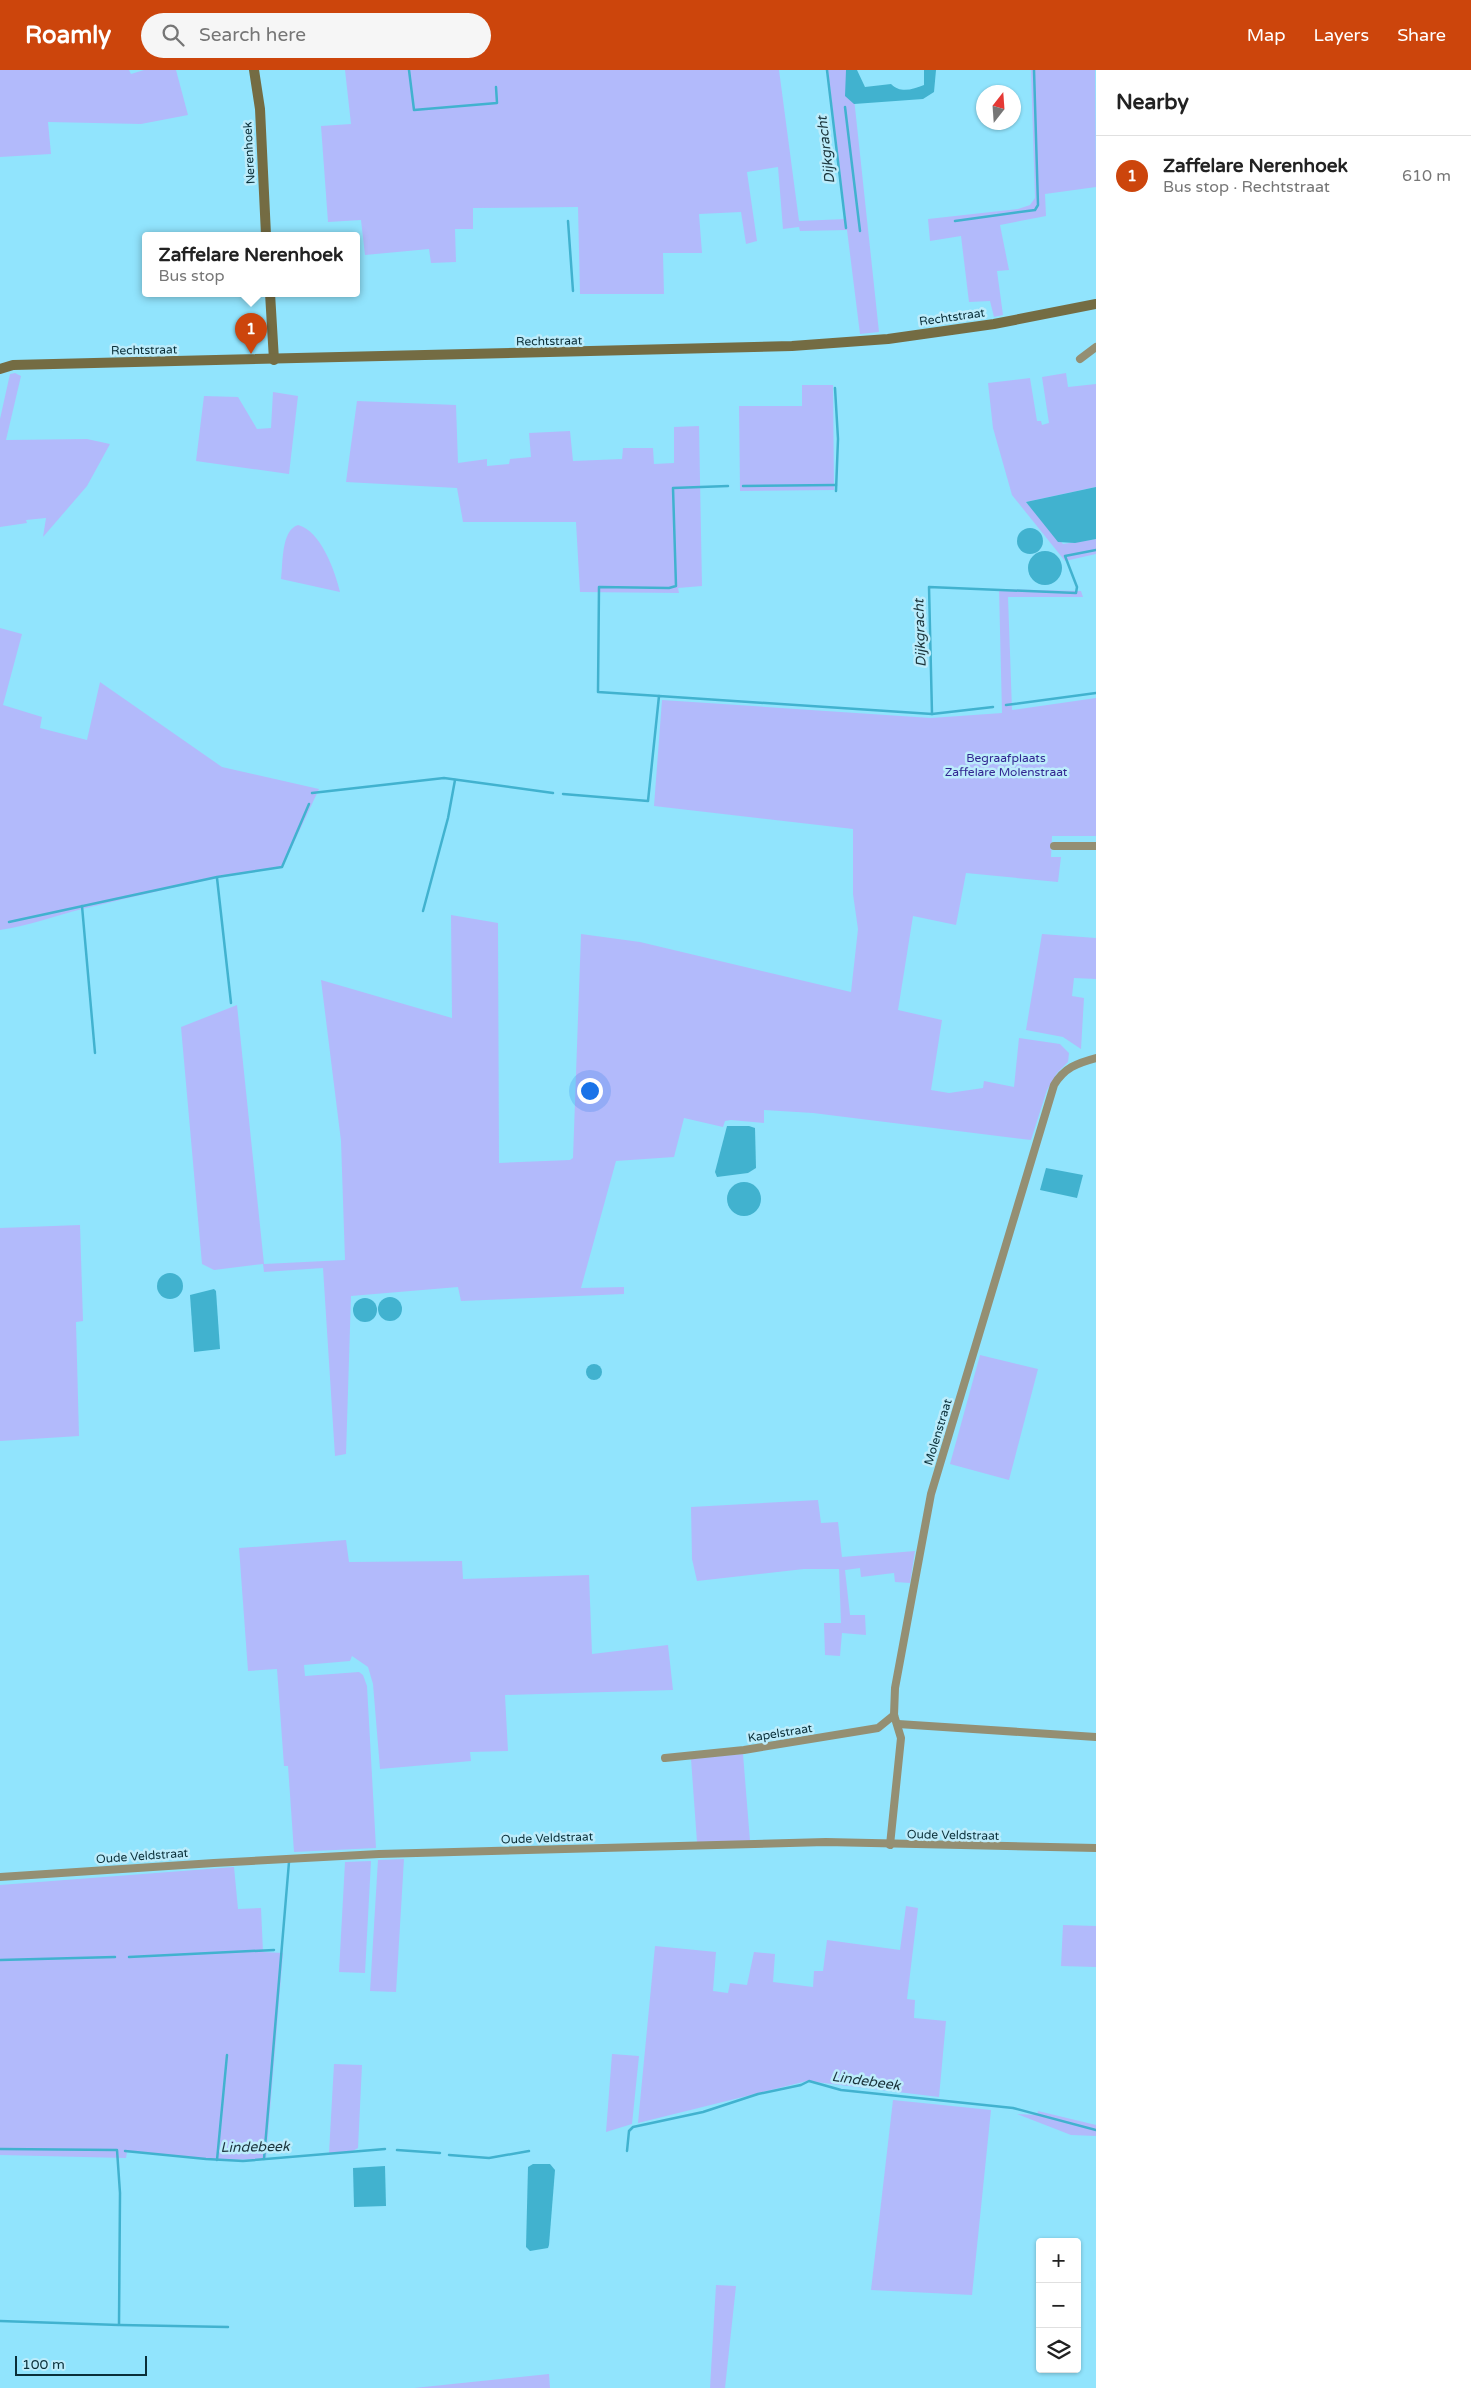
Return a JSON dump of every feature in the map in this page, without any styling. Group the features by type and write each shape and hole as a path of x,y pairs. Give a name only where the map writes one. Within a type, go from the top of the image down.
{"street":[{"name":"Nerenhoek","path":"254,70 260,109 266,232"},
{"path":"270,297 274,360"},
{"name":"Rechtstraat","path":"0,368 13,365 274,360 802,345 888,339 994,324 1096,304"},
{"path":"1080,359 1096,347"},
{"path":"1054,846 1096,846"},
{"name":"Molenstraat","path":"890,1845 901,1738 894,1715 895,1688 931,1494 1054,1085 1060,1075 1069,1067 1096,1058"},
{"name":"Kapelstraat","path":"665,1758 744,1750 878,1728 894,1715"},
{"path":"898,1724 1096,1737"},
{"name":"Oude Veldstraat","path":"0,1877 371,1854 826,1842 890,1845 1096,1848"}],"green space":[{"path":"0,70 129,70 131,74 144,70 176,70 188,115 141,124 48,122 51,154 0,157"},
{"path":"345,70 779,70 799,221 846,219 828,70 851,70 879,332 860,334 847,230 800,231 799,227 783,229 778,167 747,172 757,241 746,244 741,212 699,214 702,253 663,253 664,294 580,294 578,207 473,208 473,229 455,229 456,262 431,263 429,249 365,255 361,220 328,222 321,126 351,124"},
{"path":"1031,70 1095,70 1096,187 1045,194 1046,216 1000,225 1009,270 997,271 1003,315 994,317 990,301 969,302 961,236 930,241 928,219 1018,209 1030,205 1035,198"},
{"path":"15,373 21,376 6,440 87,439 110,444 87,486 43,537 46,518 26,520 27,523 0,527 0,419 10,374"},
{"path":"1066,373 1068,387 1096,384 1096,487 1026,502 1063,544 1096,539 1096,554 1065,561 1012,495 993,428 988,383 1030,378 1037,421 1041,421 1042,425 1049,423 1042,377"},
{"path":"802,385 833,385 834,490 740,491 739,406 802,406"},
{"path":"273,392 298,396 289,474 196,461 204,396 238,397 257,429 271,428"},
{"path":"357,401 456,405 458,463 487,459 487,466 509,464 510,459 531,457 529,433 570,431 573,461 622,459 623,448 653,448 654,464 674,463 674,427 699,426 702,586 678,588 679,593 580,592 576,522 463,522 457,488 346,482"},
{"path":"298,525 314,535 320,543 331,563 340,592 281,579 284,548 288,533"},
{"name":"Begraafplaats Zaffelare Molenstraat","path":"999,589 1081,591 1083,597 1008,597 1012,710 1096,698 1096,836 1052,836 1051,857 1061,857 1058,882 966,873 956,925 913,916 898,1010 942,1020 931,1090 949,1093 983,1088 984,1081 1014,1087 1019,1038 1060,1044 1069,1053 1068,1062 1057,1073 1047,1090 1031,1140 813,1113 764,1110 764,1123 731,1120 725,1121 723,1127 684,1118 674,1157 616,1161 581,1288 624,1287 624,1294 461,1301 458,1287 351,1296 346,1454 335,1456 323,1268 264,1272 263,1264 214,1270 202,1264 181,1027 237,1005 264,1264 345,1260 341,1141 321,980 452,1018 451,915 498,923 499,1163 570,1160 573,1158 581,934 640,942 851,992 858,929 853,894 853,829 654,806 662,700 931,718 1002,713"},
{"path":"0,628 22,634 3,705 42,717 40,728 87,740 100,682 222,767 319,789 282,868 181,886 0,930"},
{"path":"1042,934 1096,938 1096,979 1074,978 1072,996 1084,998 1081,1049 1063,1037 1026,1030"},
{"path":"80,1225 83,1321 76,1322 79,1436 0,1441 0,1228"},
{"path":"980,1355 1038,1369 1009,1480 950,1464"},
{"path":"818,1500 821,1523 838,1522 842,1557 915,1551 910,1583 895,1582 894,1573 861,1577 860,1568 845,1570 850,1615 865,1615 866,1635 842,1633 840,1656 825,1655 824,1623 841,1623 839,1569 804,1569 697,1581 692,1559 691,1507"},
{"path":"346,1540 349,1562 462,1561 463,1579 589,1575 592,1654 668,1645 673,1690 505,1695 508,1751 470,1752 471,1761 380,1769 373,1684 368,1667 352,1656 350,1661 304,1665 305,1676 359,1672 363,1675 367,1686 376,1848 294,1852 288,1766 284,1766 277,1669 248,1671 239,1548"},
{"path":"743,1754 750,1841 697,1842 691,1759"},
{"path":"404,1859 396,1992 370,1991 378,1860"},
{"path":"371,1861 365,1973 339,1972 345,1862"},
{"path":"234,1867 238,1909 261,1908 263,1952 283,1953 266,2159 220,2160 127,2152 126,2158 0,2155 0,1885"},
{"path":"906,1906 918,1908 907,1999 915,2000 914,2018 946,2021 939,2097 807,2081 638,2123 655,1946 716,1952 713,1991 728,1993 730,1983 747,1985 754,1952 775,1954 773,1982 813,1987 814,1971 823,1971 827,1940 900,1950"},
{"path":"1063,1925 1096,1926 1096,1967 1061,1966"},
{"path":"612,2054 639,2056 632,2124 606,2132"},
{"path":"334,2064 362,2065 358,2148 349,2153 329,2153"},
{"path":"893,2100 991,2110 972,2295 871,2290"},
{"path":"1038,2111 1096,2125 1096,2136 1071,2135 1017,2114 1037,2115"},
{"path":"716,2285 736,2286 725,2388 710,2388"},
{"path":"549,2374 550,2388 414,2388"}],"shaded area":[{"path":"846,70 857,70 865,87 891,84 903,90 924,85 924,70 936,70 934,92 923,99 854,104 845,96"},
{"path":"1096,487 1096,539 1075,543 1058,542 1026,502"},
{"path":"1030,528 1039,532 1043,541 1039,550 1030,554 1021,550 1017,541 1021,532"},
{"path":"1045,551 1057,556 1062,568 1057,580 1045,585 1033,580 1028,568 1033,556"},
{"path":"727,1126 749,1126 755,1128 756,1168 748,1173 717,1177 715,1172"},
{"path":"1046,1168 1083,1175 1077,1198 1040,1190"},
{"path":"744,1182 751,1183 756,1187 760,1192 760,1206 756,1211 751,1215 744,1216 737,1215 732,1211 728,1206 727,1199 728,1192 732,1187 737,1183"},
{"path":"170,1273 179,1277 183,1286 179,1295 170,1299 161,1295 157,1286 161,1277"},
{"path":"214,1289 216,1291 220,1349 194,1352 190,1295"},
{"path":"390,1297 398,1301 402,1309 398,1317 390,1321 382,1317 378,1309 382,1301"},
{"path":"365,1298 373,1302 377,1310 373,1318 365,1322 357,1318 353,1310 357,1302"},
{"path":"594,1364 602,1372 594,1380 586,1372"},
{"path":"533,2164 550,2164 555,2170 549,2245 548,2248 530,2251 526,2247 528,2167"},
{"path":"385,2166 386,2206 354,2207 353,2168"}],"waterway":[{"path":"409,70 414,110 497,103 496,87"},
{"name":"Dijkgracht","path":"827,70 846,228"},
{"path":"955,221 1035,210 1038,205 1034,70"},
{"path":"845,107 860,231"},
{"path":"568,221 573,291"},
{"name":"Dijkgracht","path":"835,388 838,439 836,491"},
{"path":"743,486 836,485"},
{"path":"659,696 598,692 599,587 669,588 676,586 673,488 728,486"},
{"name":"Dijkgracht","path":"563,794 648,801 659,696 932,714 929,587 1076,593 1077,587 1065,556 1096,550"},
{"path":"1006,705 1096,693"},
{"path":"932,714 993,707"},
{"path":"312,793 444,778 553,793"},
{"path":"423,911 448,818 455,780"},
{"path":"9,922 217,877 282,867 309,804"},
{"path":"217,878 231,1003"},
{"path":"82,906 95,1053"},
{"path":"264,2159 289,1862"},
{"path":"129,1957 274,1950"},
{"path":"0,1960 115,1957"},
{"path":"217,2160 227,2055"},
{"name":"Lindebeek","path":"627,2151 629,2131 633,2127 703,2112 758,2094 801,2085 809,2081 841,2090 1013,2108 1096,2130"},
{"path":"0,2149 117,2150 120,2193 119,2325 0,2321"},
{"name":"Lindebeek","path":"125,2151 243,2161 385,2149"},
{"name":"Lindebeek","path":"397,2150 440,2153"},
{"name":"Lindebeek","path":"449,2155 489,2158 529,2151"},
{"path":"120,2325 228,2327"}],"place":[{"name":"Zaffelare Nerenhoek","path":"251,354"}]}
